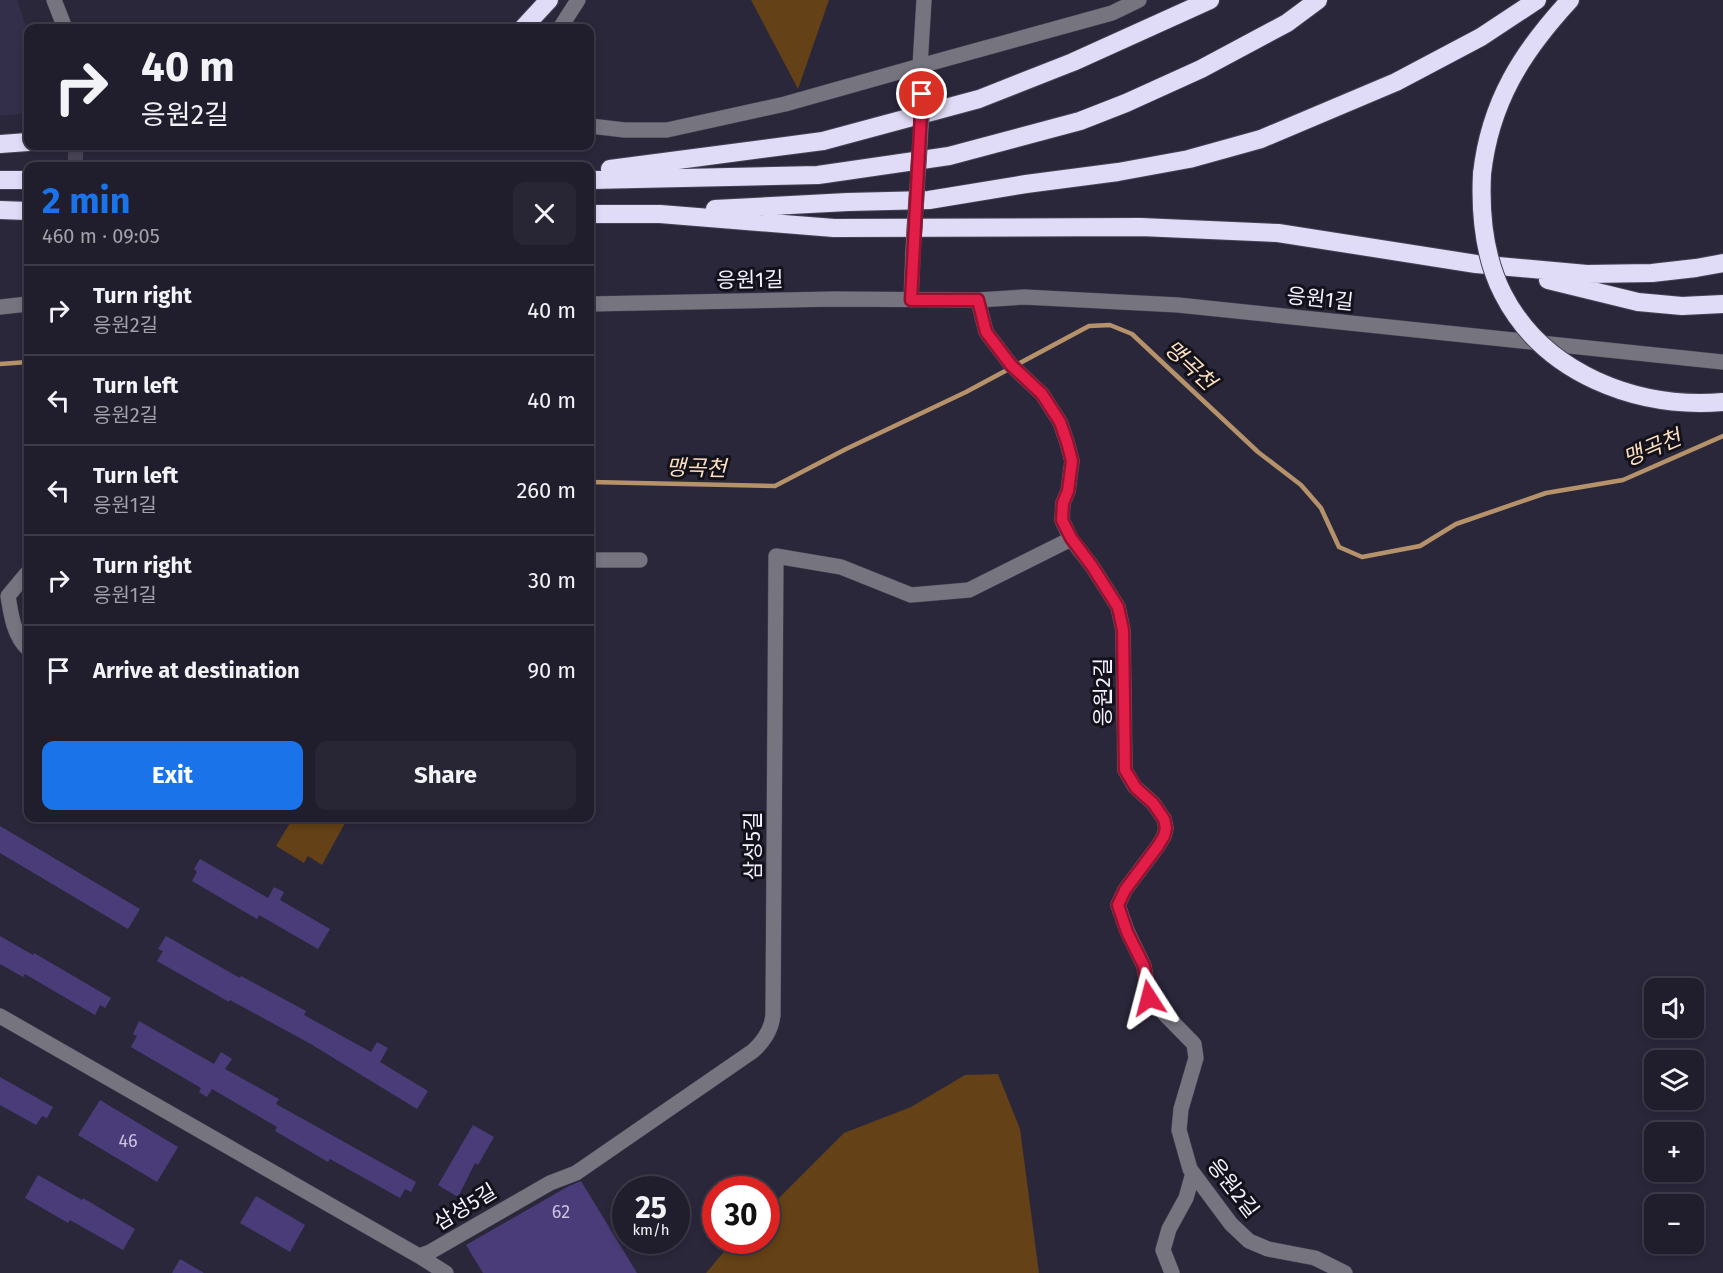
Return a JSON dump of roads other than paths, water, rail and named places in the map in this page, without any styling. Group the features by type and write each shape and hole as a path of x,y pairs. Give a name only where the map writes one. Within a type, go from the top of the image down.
{"highway":[{"path":"527,24 549,0"},
{"path":"594,170 823,141 970,101 1073,62 1210,0"},
{"path":"594,180 818,176 949,156 1080,121 1126,103 1201,69 1287,23 1318,0"},
{"path":"594,214 660,214 765,206 929,200 1189,159 1261,139 1396,82 1481,37 1537,0"},
{"path":"1570,0 1549,22 1512,75 1495,111 1485,152 1481,204 1484,233 1495,276 1515,313 1547,349 1589,378 1612,388 1663,401 1723,402"},
{"path":"0,144 24,142"},
{"path":"0,180 24,180"},
{"path":"0,210 24,211"},
{"path":"660,214 834,228 1141,227 1278,233 1476,264 1587,274 1652,273 1723,263"},
{"path":"1476,264 1638,302 1682,306 1723,304"}],"street":[{"path":"54,0 63,24"},
{"path":"563,24 578,0"},
{"path":"911,300 923,79 920,66 924,0"},
{"path":"594,126 625,130 668,130 785,105 1112,13 1139,0"},
{"name":"응원1길","path":"594,304 834,299 978,300 1024,297 1178,305 1723,362"},
{"name":"응원2길","path":"978,300 986,332 1012,365 1042,394 1060,422 1072,461 1068,491 1063,503 1062,520 1071,538 1118,607 1123,630 1125,770 1136,788 1153,803 1164,819 1166,828 1158,846 1125,890 1118,905 1127,932 1144,966 1149,998 1194,1044 1196,1058 1180,1109 1179,1130 1190,1169 1231,1224 1249,1241 1268,1249 1315,1258 1345,1273"},
{"path":"0,307 24,304"},
{"name":"삼성5길","path":"419,1256 430,1252 550,1183 576,1173 753,1051 770,1030 773,1014 776,556 841,567 911,595 969,590 1071,538"},
{"path":"594,560 640,560"},
{"path":"24,577 8,596 15,629 24,646"},
{"name":"삼성5길","path":"0,1016 446,1273"},
{"path":"1172,1273 1163,1250 1169,1229 1186,1198 1193,1173"}],"waterway":[{"name":"맹곡천","path":"594,482 775,486 846,449 966,392 1089,326 1110,325 1132,334 1258,452 1301,485 1321,508 1339,547 1362,557 1420,546 1456,524 1546,493 1623,480 1723,436"},
{"name":"맹곡천","path":"0,364 24,362"}],"tunnel":[{"path":"75,162 76,150"}]}
